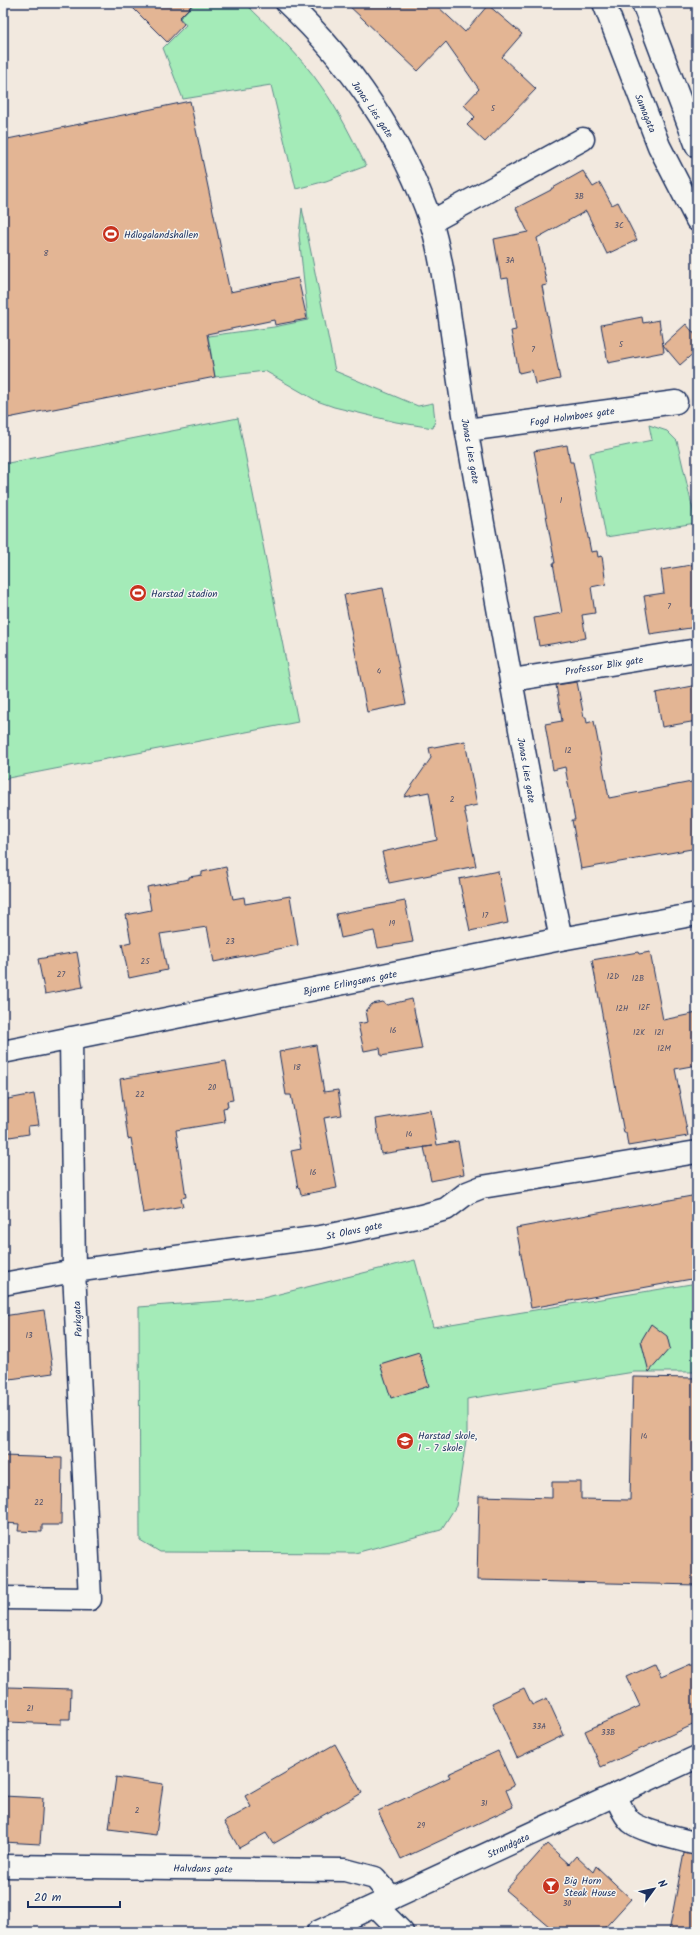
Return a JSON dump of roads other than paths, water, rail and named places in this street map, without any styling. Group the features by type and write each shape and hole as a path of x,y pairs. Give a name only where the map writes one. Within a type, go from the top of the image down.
{"main road":[{"name":"Jonas Lies gate","path":"287,3 328,46 387,126 410,172 431,222 440,257 467,430 534,811 561,939"},
{"name":"Samagata","path":"604,3 659,146 697,220"},
{"path":"643,3 697,146"},
{"path":"431,222 583,138"},
{"name":"Fogd Holmboes gate","path":"467,430 676,402"},
{"name":"Professor Blix gate","path":"512,680 697,650"},
{"name":"Bjarne Erlingsøns gate","path":"3,1052 561,939 697,914"},
{"name":"Parkgata","path":"3,1598 90,1599 74,1271 71,1038"},
{"name":"St Olavs gate","path":"3,1284 74,1271 321,1237 422,1216 446,1209 467,1193 482,1187 697,1152"},
{"name":"Strandgata","path":"318,1932 697,1757"},
{"path":"615,1795 625,1814 632,1822 644,1828 697,1844"},
{"name":"Halvdans gate","path":"3,1866 345,1870 375,1878 384,1902 402,1932"}],"place":[{"name":"Hålogalandshallen","path":"111,234"},
{"name":"Harstad stadion","path":"138,593"},
{"name":"Harstad skole, 1 - 7 skole","path":"405,1441"},
{"name":"Big Horn Steak House","path":"551,1886"}]}
